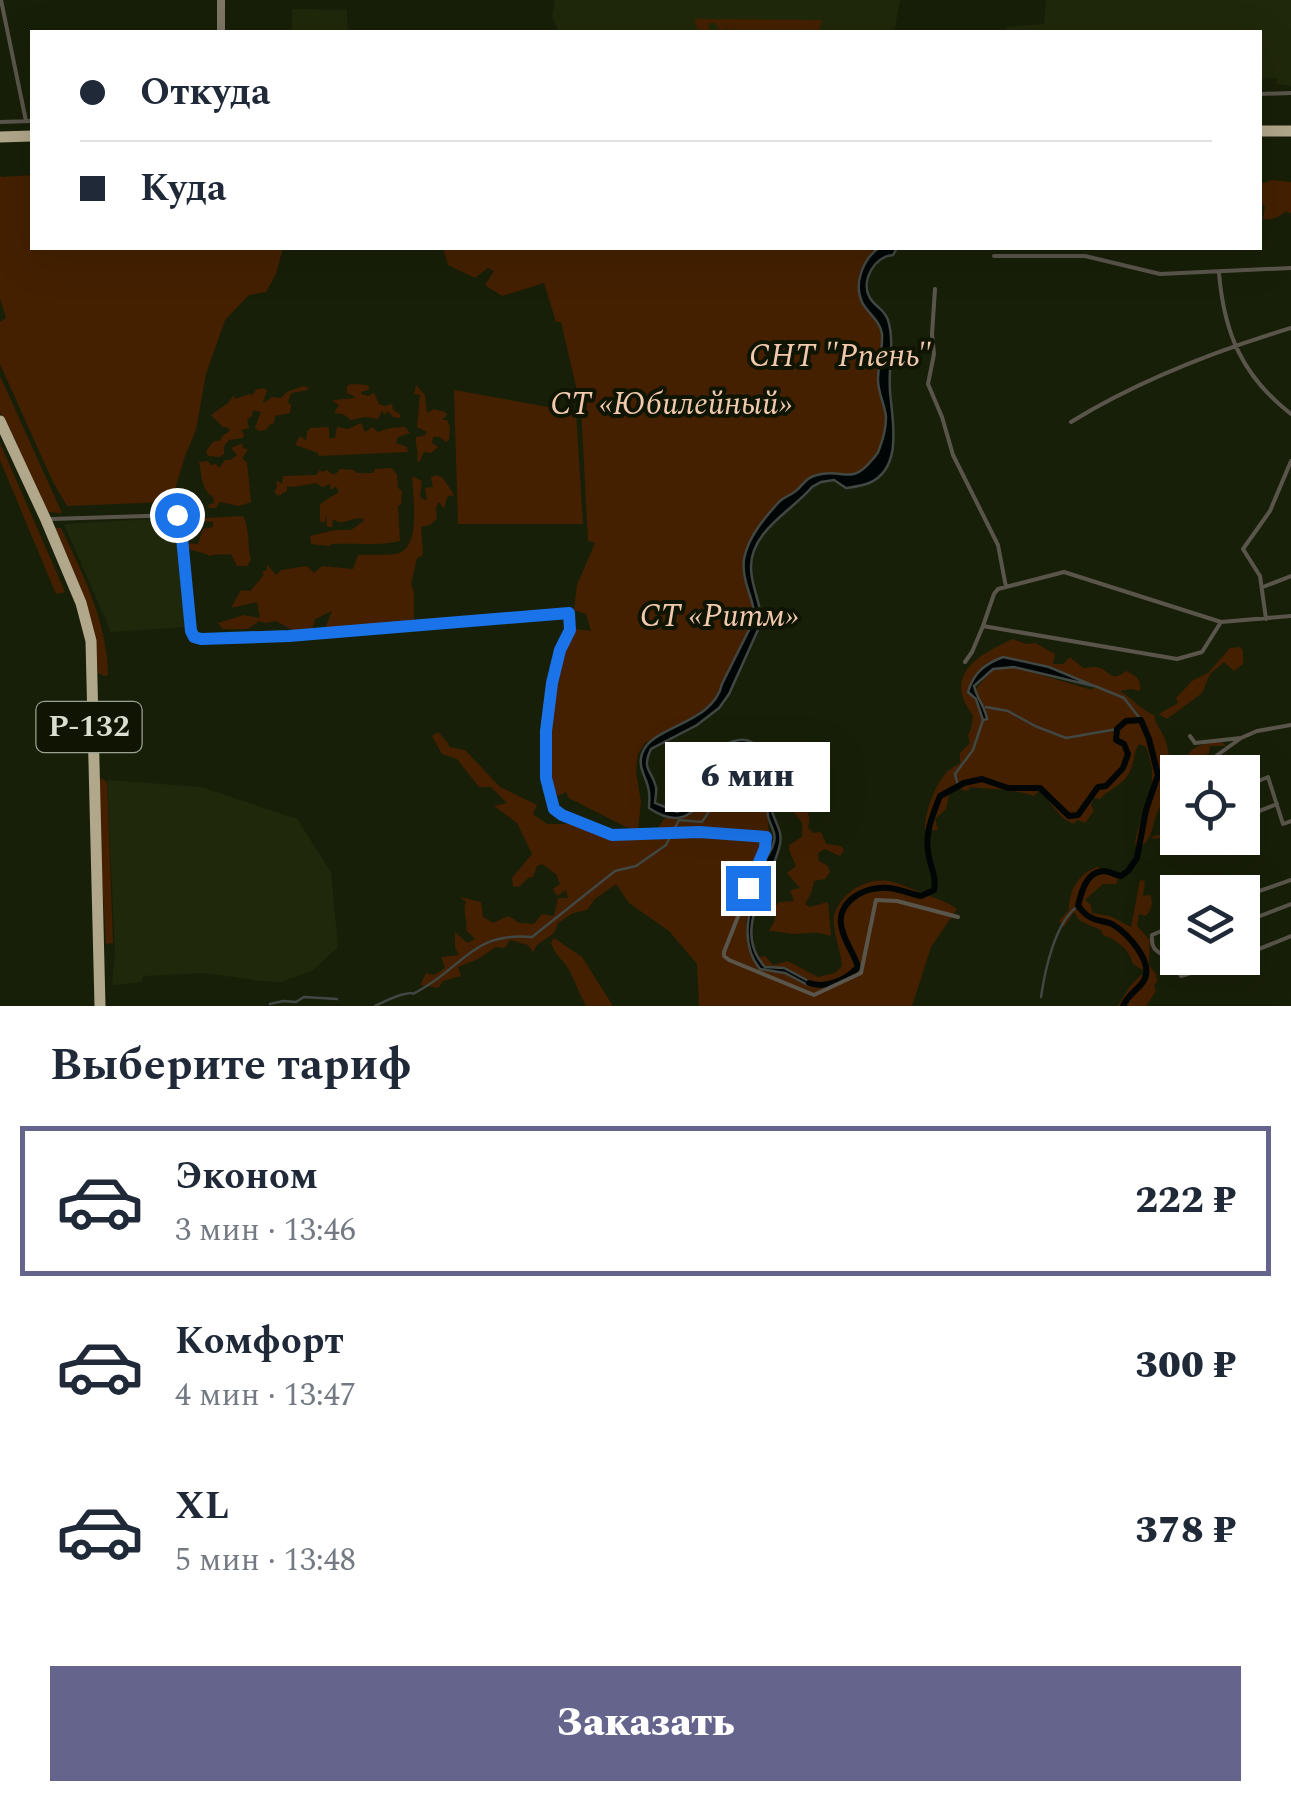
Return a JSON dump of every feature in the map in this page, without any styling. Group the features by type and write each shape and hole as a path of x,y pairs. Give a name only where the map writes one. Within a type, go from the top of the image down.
{"highway":[{"path":"1262,128 1291,128"},
{"path":"0,137 30,136"},
{"name":"Р-132","path":"0,421 81,603 91,641 98,1006"},
{"name":"Р-132","path":"0,434 76,605 86,641 98,1006"}],"main road":[{"path":"221,0 222,30"}],"street":[{"path":"0,122 29,121 1,0"},
{"path":"1262,94 1291,93"},
{"path":"994,256 1086,256 1160,274 1291,268"},
{"path":"1219,272 1224,316 1235,346 1262,389 1291,414"},
{"path":"934,288 934,354 928,384 953,455 998,545 1006,587"},
{"path":"1071,422 1140,384 1291,328"},
{"path":"1266,619 1260,576 1243,549 1270,511 1291,461"},
{"path":"46,520 177,515 191,631 201,639 289,636 569,613 570,630 560,650 552,683 546,731 546,778 554,809 612,835 699,832 766,837 724,952 729,960 814,995 862,973 876,900 897,900 958,917"},
{"path":"965,662 984,626 994,594 1006,587 1064,572 1221,622 1291,616"},
{"path":"1262,588 1291,576"},
{"path":"984,626 1177,659 1202,652 1221,622"},
{"path":"1218,755 1257,731 1291,725"},
{"path":"1190,736 1195,743 1241,738"},
{"path":"1260,780 1268,777 1284,824 1291,821"},
{"path":"1260,811 1277,804"},
{"path":"1260,890 1291,880"},
{"path":"1260,916 1291,904"},
{"path":"1160,932 1152,935 1152,945 1160,954"},
{"path":"1260,949 1291,936"}],"shaded area":[{"path":"555,0 900,0 894,30 558,30 552,17"},
{"path":"1046,0 1291,0 1291,86 1277,84 1277,78 1262,79 1262,30 1005,30 1044,24"},
{"path":"292,10 347,10 347,30 292,30"},
{"path":"896,250 875,264 867,283 869,296 886,316 890,329 892,455 880,476 869,483 846,488 834,480 812,487 765,532 757,543 751,568 761,623 729,694 719,708 697,725 651,749 647,761 656,787 655,803 677,812 699,796 722,747 746,740 761,751 772,776 771,807 781,839 756,906 751,937 765,967 784,968 816,985 808,985 785,973 760,969 748,943 752,900 775,837 768,816 764,767 756,751 748,746 735,746 725,756 699,804 687,815 671,818 649,808 641,759 648,744 695,717 716,698 755,618 744,559 763,521 780,501 811,477 858,473 879,452 886,417 878,380 882,334 862,302 859,287 865,264 874,252"},
{"path":"173,518 186,627 111,632 64,524"},
{"path":"1003,657 1049,667 1094,686 1014,667 993,669 974,686 986,714 987,719 983,720 976,699 968,692 981,670"},
{"path":"107,780 201,787 297,819 331,872 338,947 313,970 281,982 205,973 143,976 142,982 112,985 115,952"}],"green space":[{"path":"694,19 822,20 820,30 735,30 734,26 727,30 726,26 717,30 712,22 709,30 697,30"},
{"path":"0,175 30,175 30,250 282,250 266,292 249,295 225,320 206,374 196,430 173,496 166,502 67,506 0,364 0,322 6,318 0,298"},
{"path":"1291,182 1291,214 1286,211 1263,219 1262,183"},
{"path":"444,250 876,250 862,301 882,336 881,399 886,420 879,452 861,473 814,475 803,482 782,500 751,538 743,577 755,610 751,629 712,703 645,743 638,754 638,830 569,798 566,792 558,796 551,787 548,771 549,716 559,662 575,629 591,631 586,614 574,610 577,585 595,543 588,541 581,408 561,322 556,322 544,283 502,296 485,285 494,271 488,268 475,278 448,265"},
{"path":"0,376 62,513 46,512 0,412"},
{"path":"351,384 367,385 370,389 361,394 374,393 379,404 392,404 400,418 388,411 384,415 382,410 378,419 351,420 334,413 339,405 332,401 356,397 347,393"},
{"path":"416,385 425,395 427,413 434,409 445,412 442,420 447,420 450,427 449,440 433,437 432,443 438,447 431,453 424,452 417,462 416,437 427,432 417,427 420,395 414,394"},
{"path":"303,386 307,390 291,393 290,413 275,416 274,423 259,431 255,428 261,412 253,410 247,420 249,428 241,430 243,438 229,440 220,457 208,456 206,451 213,442 230,431 211,415 234,395 235,399 265,388 264,403"},
{"path":"454,390 576,412 583,524 458,524"},
{"path":"361,423 365,432 372,427 378,432 405,427 410,433 398,437 396,443 407,447 408,452 319,456 295,445 300,436 306,441 310,428 329,427 329,438 335,438 337,427 348,429"},
{"path":"0,443 65,592 56,594 0,460"},
{"path":"243,443 242,447 248,450 242,458 247,463 251,502 239,506 220,502 216,508 209,508 213,497 204,486 199,462 208,461 219,468 237,455 231,448"},
{"path":"388,468 397,475 402,491 398,506 400,541 311,544 310,536 351,530 363,518 341,522 333,519 332,527 327,527 326,515 324,523 320,521 320,504 339,492 336,486 331,490 330,484 287,486 287,491 278,496 274,492 276,480 282,484 283,476 316,475 320,470 336,474 340,469 373,473 375,469"},
{"path":"437,475 454,495 447,497 444,509 439,502 437,519 421,527 423,552 417,558 411,584 414,623 324,631 332,611 315,619 312,630 302,635 276,621 259,621 248,629 223,629 218,623 244,615 260,618 257,602 231,608 241,590 250,591 264,575 267,564 276,575 281,570 307,566 314,573 322,566 353,569 358,555 394,554 406,549 414,519 412,476 422,481 420,497 427,501 425,488 433,487 431,477"},
{"path":"243,516 251,560 247,566 237,566 231,554 210,556 183,546 198,544 203,529 213,527 213,522 188,519"},
{"path":"52,528 61,528 92,599 107,655 108,675 98,673 88,616"},
{"path":"1013,639 1035,643 1055,654 1053,664 1063,664 1070,657 1083,668 1101,668 1113,676 1126,671 1135,676 1140,691 1120,691 1154,715 1168,755 1160,755 1160,808 1144,844 1139,848 1135,844 1152,780 1146,747 1139,744 1128,774 1100,799 1094,798 1094,811 1085,823 1078,820 1073,824 1063,818 1049,802 1050,796 1039,791 1034,796 970,787 964,791 958,786 950,790 946,809 935,819 938,830 925,830 928,808 938,785 960,763 960,753 970,743 973,715 961,688 963,677 977,659","holes":["1003,657 1049,667 1094,686 1092,690 1014,667 993,669 975,690 975,696 972,679 985,664"]},
{"path":"1240,647 1243,664 1234,671 1224,662 1210,674 1202,693 1167,719 1159,714 1178,703 1176,698 1192,681 1208,673 1230,648"},
{"path":"438,732 449,747 465,750 500,787 537,805 533,814 547,824 582,824 612,837 652,836 664,819 688,808 704,789 716,754 737,745 751,749 764,775 769,832 746,921 748,945 762,965 757,957 765,956 773,965 788,961 818,977 835,973 842,966 835,912 851,891 867,883 897,883 957,909 931,947 912,1006 699,1006 697,964 669,931 629,903 616,884 587,910 558,923 554,933 533,952 528,945 510,940 505,948 496,947 458,967 461,976 443,981 438,988 420,985 426,973 434,975 445,968 441,957 459,955 455,932 467,943 475,939 466,930 466,902 460,897 481,902 483,917 493,923 508,916 520,923 534,924 542,914 554,916 558,898 568,898 566,890 557,896 553,889 560,884 556,874 542,864 533,877 519,887 513,886 512,878 532,854 517,823 494,806 507,803 491,787 479,787 457,759 442,754 432,736"},
{"path":"1221,741 1226,746 1210,746 1209,753 1188,755 1204,744"},
{"path":"96,777 107,783 113,943 106,944"},
{"path":"795,804 808,813 808,827 813,833 821,832 826,844 844,850 840,856 825,849 818,853 819,861 830,872 825,879 814,881 805,904 810,907 828,902 831,936 769,931 775,920 774,907 780,902 794,901 790,890 800,888 787,873 796,866 789,845 802,837 802,823 793,811"},
{"path":"1097,867 1120,873 1116,884 1103,884 1085,900 1092,913 1110,916 1131,927 1140,880 1145,881 1143,896 1150,895 1151,909 1146,916 1139,914 1137,926 1150,940 1149,965 1157,982 1146,1006 1118,1006 1130,986 1146,972 1133,964 1122,946 1101,930 1080,921 1074,912 1064,927 1059,921 1069,910 1076,884"},
{"path":"554,938 582,957 613,1006 586,1006 568,968 552,947"}],"waterway":[{"path":"1095,686 1124,698 1141,720"},
{"path":"986,707 1008,711 1066,738 1117,729"},
{"path":"958,786 955,774 973,750 983,720"},
{"path":"809,983 835,982 858,967 843,934 841,919 854,897 880,888 921,896 934,890 928,837 940,796 964,783 982,779 1008,788 1040,788 1069,816 1078,815 1098,787 1106,786 1123,768 1128,754 1124,744 1116,740 1117,729 1126,721 1141,720 1158,775 1146,810 1137,858 1121,876 1103,871 1092,875 1078,906 1088,916 1118,928 1143,958 1143,982 1123,1006"},
{"path":"375,1006 413,994 482,945 512,937 532,937 615,871 636,866 666,845 679,820 702,822 710,810 702,797"},
{"path":"1041,997 1057,935 1078,906"},
{"path":"270,1004 296,1002 304,997 337,999"}],"route":[{"path":"177,515 191,631 201,639 289,636 569,613 570,630 560,650 552,683 546,731 546,778 554,809 612,835 699,832 766,837 748,888"}],"park label":[{"name":"СНТ \"Рпень\"","path":"840,356"},
{"name":"СТ «Юбилейный»","path":"671,404"},
{"name":"СТ «Ритм»","path":"719,616"}]}
